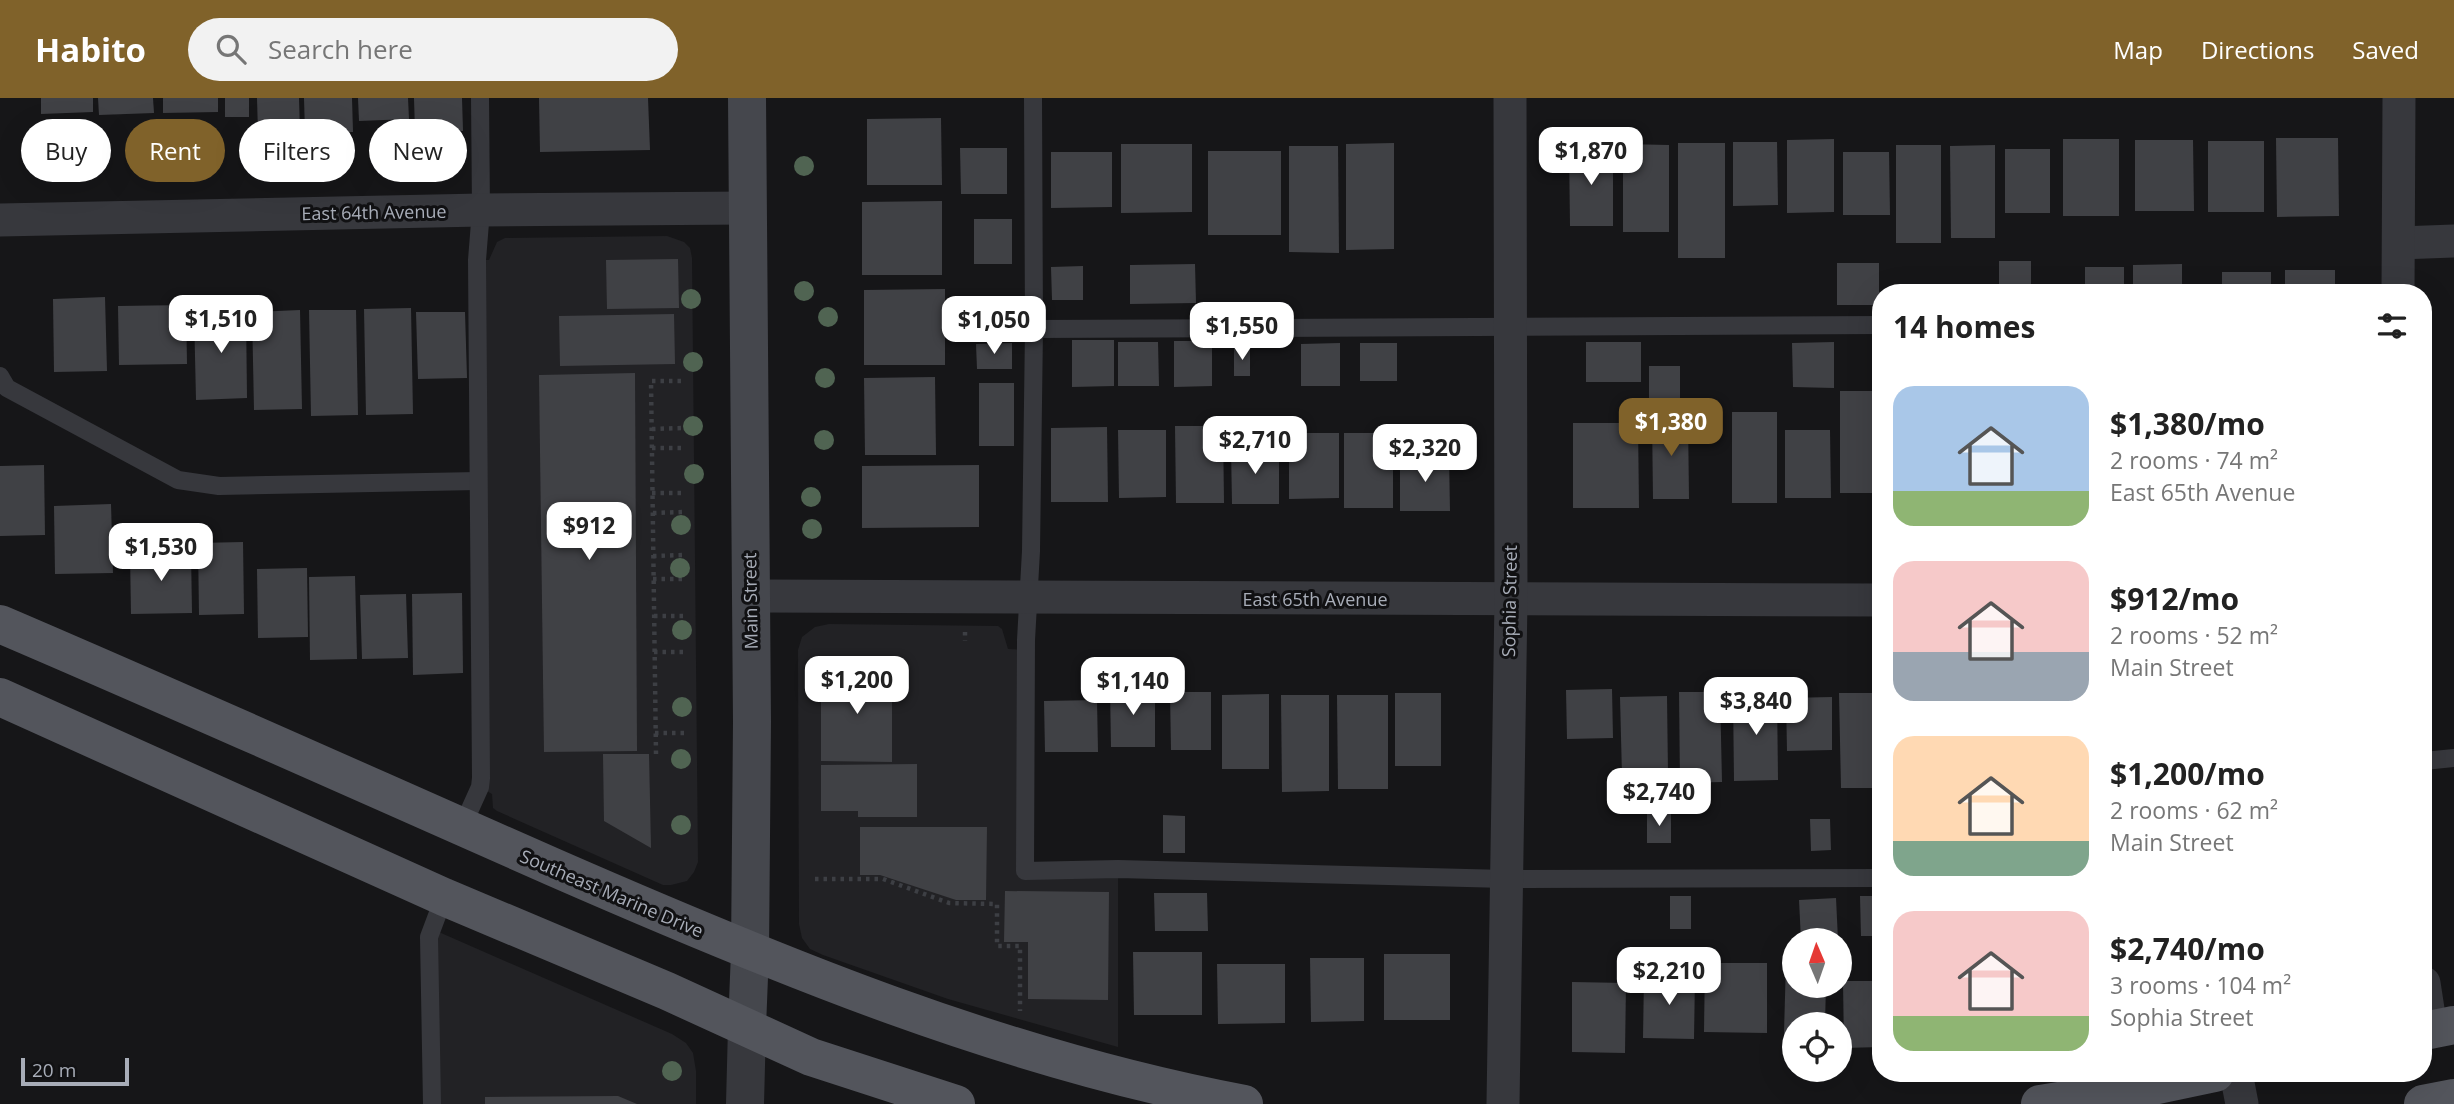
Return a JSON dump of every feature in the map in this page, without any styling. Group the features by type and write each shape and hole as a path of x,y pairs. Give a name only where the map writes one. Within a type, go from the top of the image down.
{"main road":[{"name":"Main Street","path":"747,98 752,722 747,1027"},
{"name":"Southeast Marine Drive","path":"0,624 750,952 943,1024 1129,1079 1244,1104"},
{"path":"0,698 444,897 747,1027 892,1094 956,1104"},
{"path":"2040,1104 2172,1082"},
{"path":"2423,1104 2454,1097"}],"street":[{"name":"Sophia Street","path":"1503,1104 1510,600 1510,98"},
{"path":"2398,284 2399,98"},
{"name":"East 64th Avenue","path":"0,220 481,210 748,208"},
{"path":"2399,243 2454,241"},
{"name":"East 65th Avenue","path":"750,596 1872,600"},
{"name":"Main Street","path":"745,1104 747,1027"},
{"path":"2238,1082 2242,1104"}],"lane":[{"path":"462,827 480,787 481,778 477,260 481,210 480,98"},
{"path":"1033,98 1034,329 1031,551 1027,598 1025,871 1118,869 1506,879 1872,878"},
{"path":"1034,329 1872,325"},
{"path":"0,376 7,388 178,480 219,486 478,481"},
{"path":"2432,760 2454,758"},
{"path":"432,1104 429,937 444,897"}],"path":[{"path":"656,754 651,381 682,381"},
{"path":"652,429 683,428"},
{"path":"652,448 683,448"},
{"path":"652,493 684,493"},
{"path":"653,513 684,512"},
{"path":"653,556 685,555"},
{"path":"653,579 685,579"},
{"path":"654,616 685,616"},
{"path":"965,632 965,641"},
{"path":"654,652 686,652"},
{"path":"655,733 687,733"},
{"path":"816,878 883,879 949,903 997,904 997,946 1020,946 1020,1012"}],"shaded area":[{"path":"667,236 684,242 690,248 692,258 698,862 687,881 663,885 497,811 493,808 492,794 480,787 477,260 489,260 497,242 505,238"},
{"path":"829,624 998,626 1002,629 1008,649 1026,650 1025,870 1118,869 1118,1047 948,999 823,955 810,949 802,938 799,924 798,650 802,637 815,627"},
{"path":"432,929 672,1034 686,1043 693,1053 696,1071 696,1104 432,1104"}],"building":[{"path":"41,98 93,98 93,112 41,114"},
{"path":"98,98 153,98 154,113 99,115"},
{"path":"163,98 218,98 218,112 163,113"},
{"path":"225,98 249,98 249,117 225,117"},
{"path":"257,98 299,98 300,119 258,119"},
{"path":"304,98 352,98 353,119 305,119"},
{"path":"358,98 408,98 409,119 359,121"},
{"path":"414,98 462,98 463,119 415,119"},
{"path":"539,98 648,98 650,150 540,152"},
{"path":"941,118 942,185 867,185 867,119"},
{"path":"2276,138 2338,138 2339,216 2277,217"},
{"path":"1834,139 1834,212 1787,213 1787,140"},
{"path":"2063,139 2119,139 2119,216 2063,216"},
{"path":"2135,140 2193,140 2194,211 2135,211"},
{"path":"2208,141 2264,141 2264,212 2208,212"},
{"path":"1733,142 1777,142 1778,205 1733,206"},
{"path":"1394,143 1394,249 1346,250 1346,144"},
{"path":"1678,143 1725,143 1725,258 1678,258"},
{"path":"1121,144 1192,144 1192,212 1121,213"},
{"path":"1623,144 1669,145 1669,232 1623,232"},
{"path":"1896,145 1941,145 1941,243 1896,243"},
{"path":"1995,145 1995,238 1951,238 1950,146"},
{"path":"1289,146 1338,146 1339,253 1289,252"},
{"path":"1613,147 1613,226 1570,226 1569,148"},
{"path":"960,148 1007,148 1007,194 961,194"},
{"path":"2005,149 2050,149 2050,213 2005,213"},
{"path":"1208,151 1281,151 1281,235 1208,235"},
{"path":"1051,152 1112,152 1112,207 1051,208"},
{"path":"1843,152 1889,152 1890,215 1843,215"},
{"path":"942,201 942,275 862,275 862,202"},
{"path":"974,219 1012,219 1012,264 974,264"},
{"path":"678,259 679,308 607,309 606,260"},
{"path":"1999,261 2031,261 2031,284 1999,284"},
{"path":"1837,263 1879,263 1879,284 1872,284 1872,305 1837,305"},
{"path":"1195,264 1196,303 1130,304 1130,265"},
{"path":"2182,264 2182,284 2133,284 2133,265"},
{"path":"1083,266 1083,300 1052,300 1051,267"},
{"path":"2085,267 2124,267 2124,284 2085,284"},
{"path":"2285,270 2335,270 2335,284 2285,284"},
{"path":"2222,272 2271,272 2271,284 2222,284"},
{"path":"945,289 945,365 864,365 864,290"},
{"path":"105,297 107,371 54,372 53,299"},
{"path":"186,305 187,364 119,365 118,306"},
{"path":"411,308 413,414 366,415 364,309"},
{"path":"300,310 302,409 254,410 252,312"},
{"path":"309,310 356,310 358,415 311,416"},
{"path":"194,312 246,312 247,398 196,400"},
{"path":"416,312 465,312 467,378 418,379"},
{"path":"674,314 675,364 560,366 559,316"},
{"path":"1072,340 1114,340 1114,386 1072,387"},
{"path":"1174,341 1212,341 1212,386 1174,387"},
{"path":"1118,342 1158,342 1159,386 1118,386"},
{"path":"1586,342 1641,342 1641,382 1586,382"},
{"path":"1834,342 1834,388 1793,387 1792,343"},
{"path":"1012,343 1012,369 977,369 976,344"},
{"path":"1340,343 1340,386 1301,386 1301,344"},
{"path":"1360,343 1397,343 1397,381 1360,381"},
{"path":"1234,348 1250,348 1250,376 1234,376"},
{"path":"1649,366 1680,366 1680,406 1649,406"},
{"path":"635,373 637,751 544,752 539,375"},
{"path":"935,377 936,455 865,455 864,378"},
{"path":"979,383 1014,383 1014,446 979,446"},
{"path":"1840,391 1872,391 1872,493 1840,493"},
{"path":"1732,412 1777,412 1777,503 1732,503"},
{"path":"1688,417 1689,499 1653,499 1652,418"},
{"path":"1573,423 1638,423 1639,508 1573,508"},
{"path":"1175,426 1223,426 1224,503 1176,503"},
{"path":"1107,427 1108,502 1051,502 1051,428"},
{"path":"1118,430 1166,430 1166,497 1119,498"},
{"path":"1785,430 1830,430 1831,498 1785,498"},
{"path":"1289,433 1339,433 1339,498 1289,499"},
{"path":"1344,433 1393,433 1393,508 1344,508"},
{"path":"1231,448 1279,448 1279,504 1232,504"},
{"path":"1400,456 1449,456 1450,511 1400,511"},
{"path":"44,465 45,535 0,536 0,466"},
{"path":"979,465 979,527 862,528 862,466"},
{"path":"111,504 113,573 55,574 54,506"},
{"path":"243,542 244,614 199,615 198,543"},
{"path":"191,552 192,613 131,614 130,553"},
{"path":"307,568 308,637 258,638 257,569"},
{"path":"355,576 357,659 310,660 309,577"},
{"path":"462,593 463,673 413,675 412,594"},
{"path":"406,594 408,658 362,659 360,595"},
{"path":"892,670 892,762 821,761 821,672"},
{"path":"1110,687 1155,687 1155,747 1111,747"},
{"path":"1612,689 1613,738 1567,739 1566,690"},
{"path":"1170,692 1211,692 1211,750 1171,750"},
{"path":"1679,692 1720,692 1722,782 1680,783"},
{"path":"1395,693 1441,693 1441,766 1395,766"},
{"path":"1777,693 1778,780 1734,781 1733,694"},
{"path":"1839,693 1872,693 1872,788 1841,788"},
{"path":"1269,694 1269,769 1222,769 1222,695"},
{"path":"1281,695 1329,695 1329,791 1282,792"},
{"path":"1337,695 1388,695 1388,789 1338,789"},
{"path":"1667,696 1668,774 1622,775 1620,697"},
{"path":"1832,697 1832,750 1787,751 1786,698"},
{"path":"1097,700 1098,752 1045,752 1044,701"},
{"path":"603,754 649,754 651,848 604,821"},
{"path":"917,764 917,817 858,817 858,811 821,811 821,765"},
{"path":"1671,812 1671,843 1647,843 1647,813"},
{"path":"1163,815 1185,816 1185,853 1163,853"},
{"path":"1810,819 1830,819 1831,850 1811,851"},
{"path":"860,827 987,827 986,900 956,900 880,875 860,875"},
{"path":"1005,891 1109,892 1108,1000 1028,999 1028,942 1004,942"},
{"path":"1154,893 1207,893 1208,931 1155,931"},
{"path":"1670,896 1691,896 1691,929 1670,929"},
{"path":"1860,896 1872,896 1872,936 1861,936"},
{"path":"1836,898 1837,928 1800,928 1799,900"},
{"path":"1133,952 1202,952 1202,1015 1134,1015"},
{"path":"1384,954 1450,954 1450,1020 1384,1020"},
{"path":"1310,958 1364,958 1364,1021 1311,1022"},
{"path":"1705,963 1767,963 1767,1033 1704,1032"},
{"path":"1217,964 1285,964 1285,1023 1218,1024"},
{"path":"1644,976 1695,976 1694,1039 1643,1038"},
{"path":"1852,981 1872,981 1872,1047 1852,1048 1852,1012 1843,1012 1843,998 1852,998"},
{"path":"1572,982 1626,983 1625,1053 1572,1052"},
{"path":"1785,998 1826,998 1825,1012 1785,1012"},
{"path":"618,1096 637,1104 485,1104 485,1097"}]}
